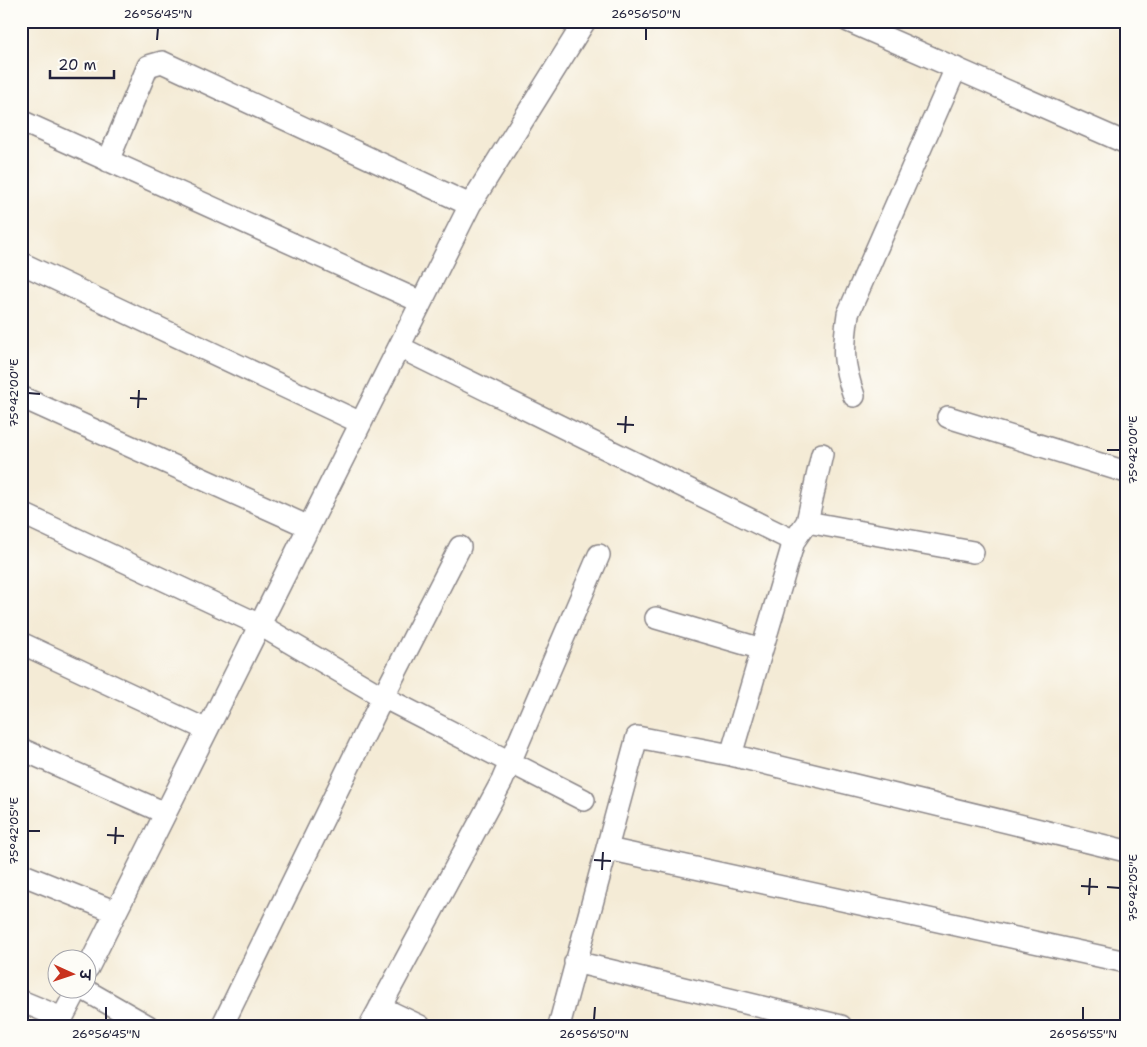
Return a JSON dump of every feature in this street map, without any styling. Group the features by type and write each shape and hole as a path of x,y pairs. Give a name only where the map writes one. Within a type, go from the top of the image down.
{"street":[{"path":"97,950 470,205 585,21"},
{"path":"848,21 1126,143"},
{"path":"108,161 148,66 162,62 470,205"},
{"path":"854,396 844,368 848,314 956,68"},
{"path":"21,121 421,302"},
{"path":"21,263 360,424"},
{"path":"399,347 794,541"},
{"path":"21,397 309,527"},
{"path":"948,417 1126,472"},
{"path":"731,755 794,541 807,522 822,454"},
{"path":"21,513 260,625 383,697 584,800"},
{"path":"807,522 973,552"},
{"path":"222,1026 322,826 383,697 460,548"},
{"path":"370,1026 510,763 600,555"},
{"path":"656,618 762,649"},
{"path":"21,643 207,730"},
{"path":"559,1026 637,737 731,755 1126,851"},
{"path":"21,749 165,814"},
{"path":"608,849 1126,962"},
{"path":"21,874 116,912"},
{"path":"575,962 841,1026"},
{"path":"98,997 148,1026"},
{"path":"21,1002 60,1022 72,1000"},
{"path":"380,1007 420,1026"}]}
